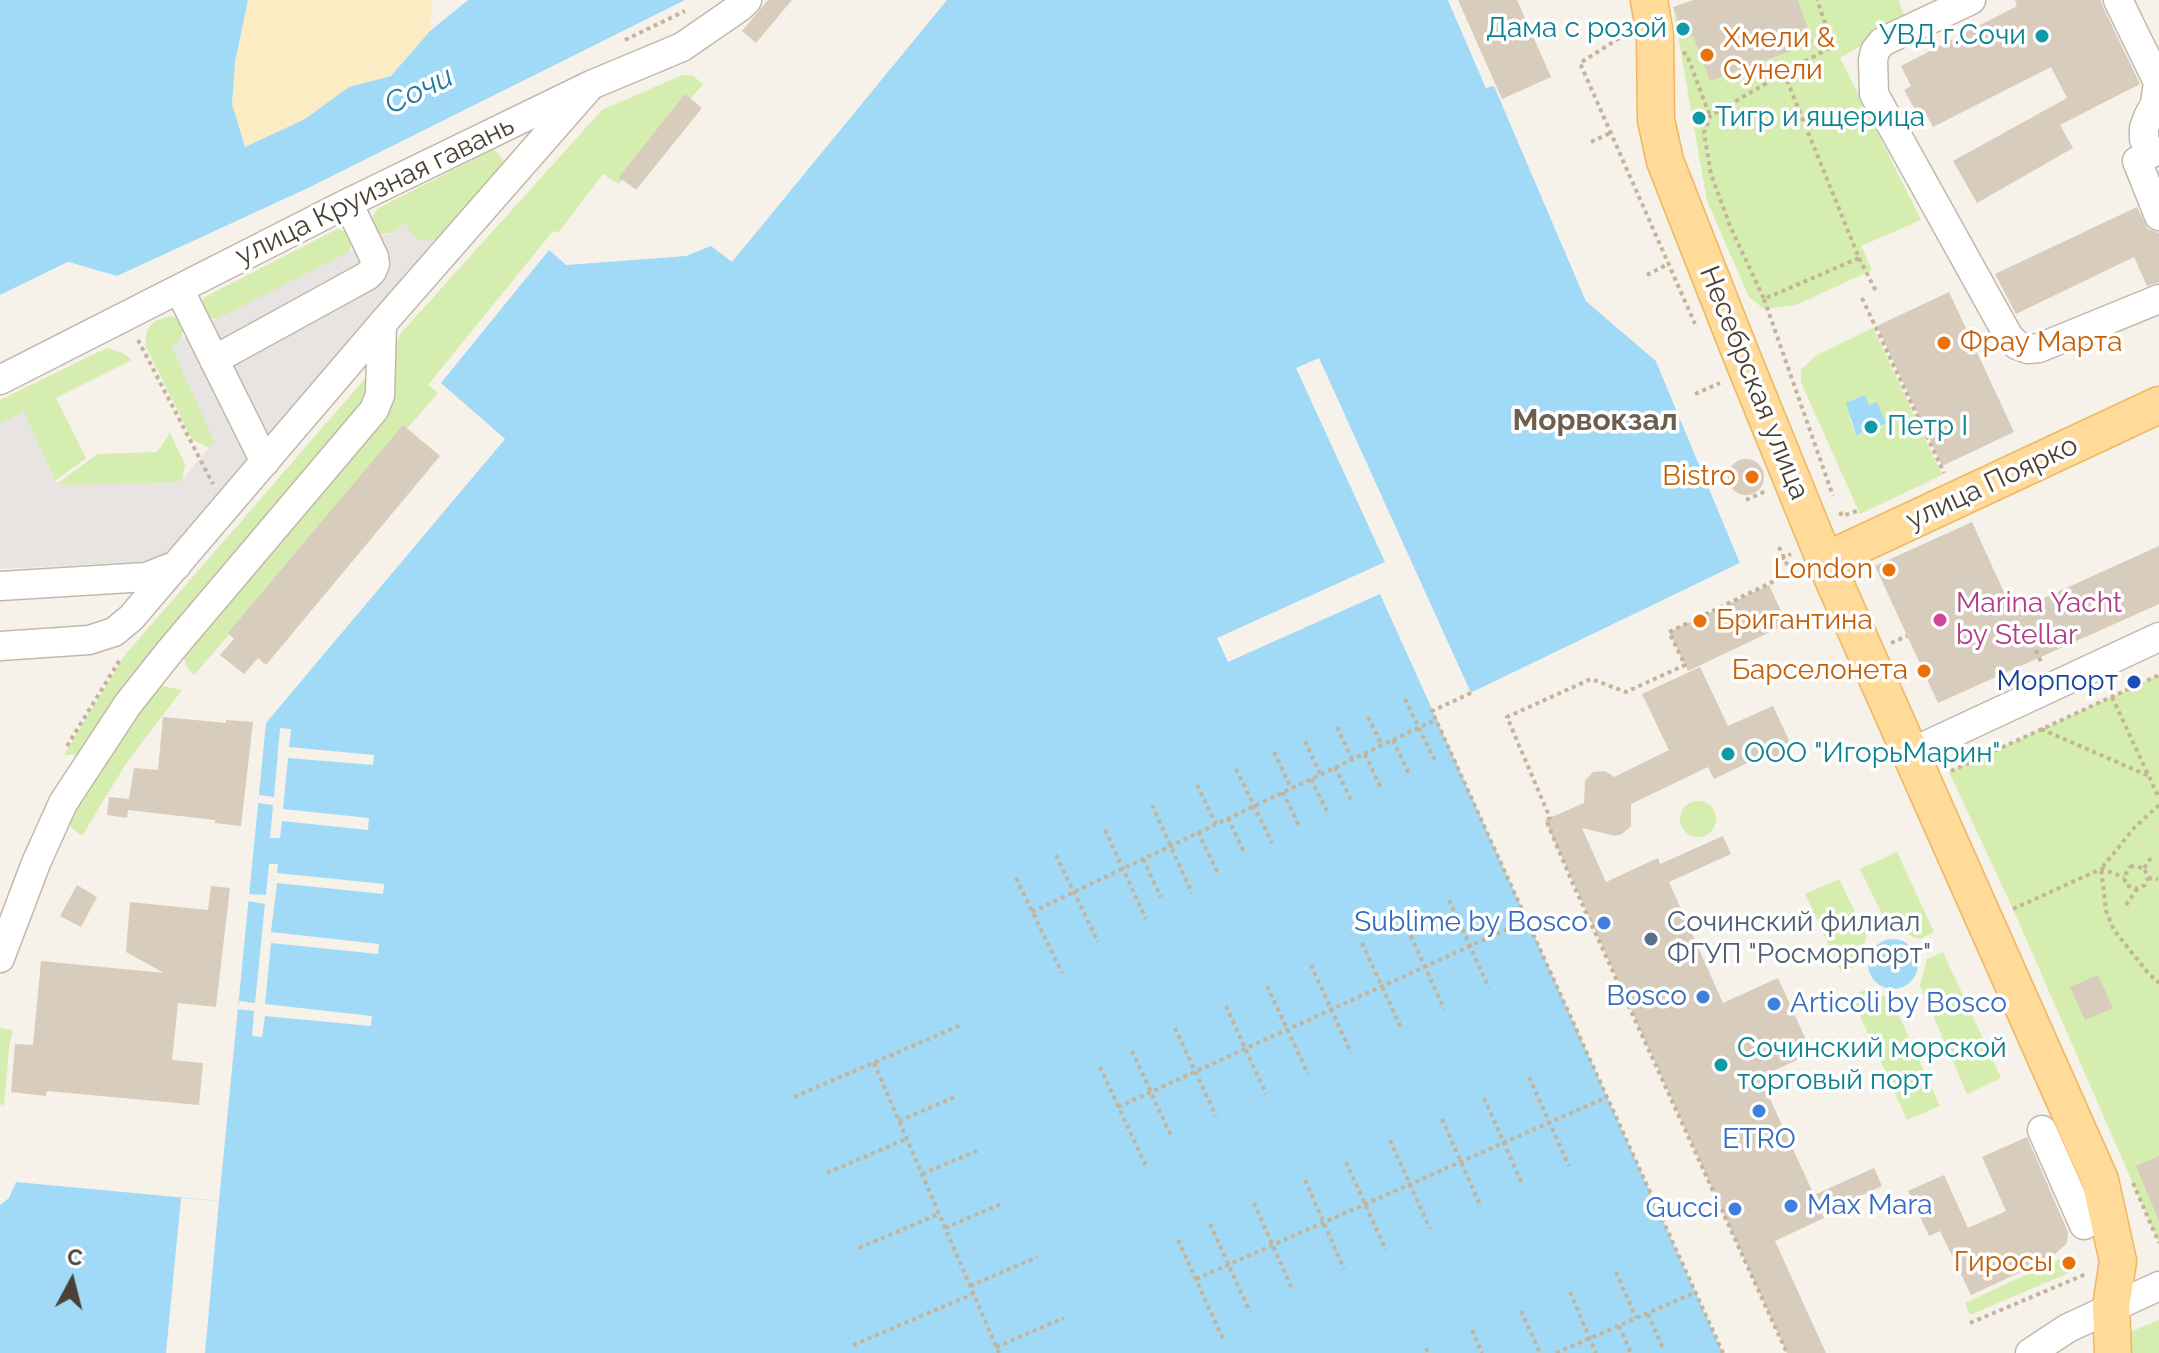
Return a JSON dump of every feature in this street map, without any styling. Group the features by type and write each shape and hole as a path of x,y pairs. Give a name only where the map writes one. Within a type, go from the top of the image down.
{"main road":[{"name":"Несебрская улица","path":"1649,0 1655,35 1656,120 1665,161 1811,556 1910,753 2100,1180 2118,1261"},
{"path":"1655,35 1661,0"},
{"name":"улица Поярко","path":"1811,556 2159,405"},
{"path":"2113,1353 2111,1307 2118,1261"}],"street":[{"name":"улица Круизная гавань","path":"0,380 348,203 591,85 682,47 747,0"},
{"path":"1971,0 1882,42 1873,60 1873,86 1874,94 2009,337 2017,345 2028,349 2039,348 2159,299"},
{"path":"2118,0 2158,82 2155,104 2144,128 2143,157 2159,216"},
{"path":"0,646 89,640 114,632 131,618 591,85"},
{"path":"214,360 372,271 374,257 348,203"},
{"path":"179,289 265,462"},
{"path":"0,958 36,863 63,803 128,704 374,410 380,395 382,324"},
{"path":"0,586 146,577 177,565"},
{"path":"1910,753 2159,637"},
{"path":"2042,1130 2084,1225"},
{"path":"2030,1353 2068,1328 2159,1286"}],"path":[{"path":"1817,0 1833,46 1710,116 1704,133 1711,174 1730,226 1764,299 1837,507"},
{"path":"1784,73 1859,258 1876,291"},
{"path":"1591,142 1610,133"},
{"path":"1764,299 1859,258"},
{"path":"1647,275 1668,264"},
{"path":"1862,298 1947,481"},
{"path":"126,316 225,508"},
{"path":"1695,394 1720,383"},
{"path":"1746,500 1769,489"},
{"path":"1779,547 1791,573 1669,632 1685,665 1626,692 1591,679 1507,717 1550,818 1546,820 1573,884 1787,1353"},
{"path":"1774,562 1811,556"},
{"path":"2032,631 2028,632 2042,665"},
{"path":"1949,772 2159,675"},
{"path":"1471,693 1432,711 1723,1353"},
{"path":"2112,697 2159,798"},
{"path":"1405,699 1436,763"},
{"path":"1368,717 1382,745"},
{"path":"1032,912 1437,719"},
{"path":"1337,727 1352,759"},
{"path":"2041,729 2149,776"},
{"path":"1393,740 1409,774"},
{"path":"1305,741 1320,774"},
{"path":"1274,752 1291,788"},
{"path":"1364,753 1381,788"},
{"path":"1335,767 1352,802"},
{"path":"1236,769 1272,843"},
{"path":"1311,779 1329,815"},
{"path":"1197,785 1216,824"},
{"path":"1283,792 1300,828"},
{"path":"1152,805 1192,893"},
{"path":"2013,909 2101,869 2134,828 2159,805"},
{"path":"1228,818 1245,854"},
{"path":"1105,830 1146,919"},
{"path":"1198,832 1218,873"},
{"path":"1056,855 1098,942"},
{"path":"2144,868 2153,855"},
{"path":"1143,859 1161,897"},
{"path":"2137,889 2126,885 2124,877 2130,866 2144,868"},
{"path":"2126,905 2137,889 2145,885 2148,878 2144,868"},
{"path":"2101,869 2124,877"},
{"path":"2101,869 2106,911 2114,930 2159,983"},
{"path":"1016,878 1062,973"},
{"path":"2148,878 2158,879"},
{"path":"1449,900 1489,988"},
{"path":"1118,1107 1527,920"},
{"path":"1404,921 1444,1009"},
{"path":"1362,943 1402,1030"},
{"path":"1311,965 1351,1053"},
{"path":"1267,986 1308,1074"},
{"path":"1226,1006 1266,1094"},
{"path":"794,1097 961,1025"},
{"path":"1175,1028 1216,1116"},
{"path":"1132,1051 1172,1138"},
{"path":"874,1063 998,1350 1064,1318"},
{"path":"1100,1067 1146,1166"},
{"path":"1529,1077 1569,1166"},
{"path":"899,1121 957,1096"},
{"path":"1196,1279 1607,1097"},
{"path":"1484,1098 1523,1186"},
{"path":"1442,1119 1481,1207"},
{"path":"827,1173 906,1139"},
{"path":"1390,1140 1430,1229"},
{"path":"922,1174 979,1150"},
{"path":"1346,1162 1386,1250"},
{"path":"1305,1180 1344,1269"},
{"path":"945,1228 1003,1203"},
{"path":"1254,1203 1293,1291"},
{"path":"859,1248 939,1214"},
{"path":"1210,1224 1250,1312"},
{"path":"1178,1240 1223,1339"},
{"path":"970,1286 1037,1257"},
{"path":"1970,1323 2118,1261"},
{"path":"1616,1272 1636,1318"},
{"path":"1570,1292 1596,1353"},
{"path":"1556,1353 1696,1292"},
{"path":"853,1345 973,1294"},
{"path":"1521,1311 1540,1353"},
{"path":"1648,1313 1663,1349"},
{"path":"1619,1326 1631,1353"},
{"path":"1472,1330 1482,1353"}],"green space":[{"path":"1798,0 1898,0 1906,19 1840,58 1921,220 1861,246 1872,270 1796,305 1764,309 1749,297 1707,201 1673,7 1685,37 1693,36 1710,81 1813,43"},
{"path":"682,75 692,75 703,84 619,184 603,174 558,233 553,231 428,385 438,393 194,675 184,659 186,650 390,405 396,345 401,333 602,110"},
{"path":"494,149 506,164 444,235 429,242 419,240 410,232 378,234 371,220 377,209"},
{"path":"337,229 348,232 353,242 348,253 217,319 206,317 201,304 205,297"},
{"path":"170,316 184,327 181,339 172,347 213,438 214,443 209,448 192,439 145,345 151,325"},
{"path":"1873,328 1942,475 1860,514 1801,382 1801,370 1815,356","holes":["1865,395 1869,405 1877,402 1885,423 1856,435 1847,403"]},
{"path":"107,348 123,353 132,360 56,398 86,458 55,481 24,412 0,424 0,400"},
{"path":"369,374 366,399 81,754 64,755 125,655"},
{"path":"170,433 185,464 180,482 67,486 58,483 98,454 157,452"},
{"path":"2159,675 2159,1243 2013,909 1949,772"},
{"path":"162,686 182,690 127,762 82,836 71,827 72,812 154,689"},
{"path":"1698,801 1710,807 1716,819 1710,831 1698,837 1686,831 1680,819 1686,807"},
{"path":"1897,852 1934,932 1920,939 1889,928 1860,869"},
{"path":"1839,879 1867,936 1856,966 1841,972 1805,894"},
{"path":"1943,952 2001,1078 1967,1094 1920,985 1927,959"},
{"path":"1865,990 1891,998 1940,1106 1907,1120 1851,996"},
{"path":"0,1028 13,1030 4,1106 0,1104"},
{"path":"2065,1257 2071,1272 1970,1315 1965,1303"},
{"path":"2159,1320 2159,1353 2127,1353 2125,1334"}],"sand":[{"path":"248,0 433,0 430,31 391,76 349,87 305,119 245,148 232,104 235,62"}],"shaded area":[{"path":"406,222 410,232 419,240 436,241 444,236 257,447 168,553 138,562 0,569 0,424 24,411 55,481 63,485 180,482 214,442 172,347 217,319 389,234"}],"water":[{"name":"Сочи","path":"0,0 248,0 235,62 232,104 245,147 305,119 349,87 391,76 430,31 468,0 685,0 310,187 117,276 68,262 0,295"},
{"path":"947,0 1448,0 1486,88 1494,85 1586,301 1656,361 1740,563 1433,711 1723,1353 0,1353 0,1205 9,1198 16,1182 219,1201 266,723 505,439 441,383 549,250 566,265 686,256 711,246 732,262"},
{"path":"1865,395 1869,405 1877,402 1886,423 1856,435 1846,403"},
{"path":"1893,939 1910,947 1918,964 1910,981 1893,989 1876,981 1868,964 1876,947"}],"pier":[{"path":"1448,0 1453,0 1489,83 1494,81 1497,84 1589,299 1659,359 1744,562 1742,567 1438,713 1727,1353 1723,1353 1380,594 1228,662 1217,638 1385,562 1296,368 1319,358 1471,693 1740,563 1656,361 1586,301 1494,86 1486,88"},
{"path":"68,262 117,276 111,279 68,267 0,299 0,295"},
{"path":"280,728 291,729 289,747 374,755 373,765 288,758 283,809 369,818 368,830 282,821 280,838 270,838 273,805 258,803 259,795 274,797"},
{"path":"269,864 278,864 277,873 384,884 383,894 277,883 271,932 379,944 378,954 271,943 265,1004 372,1016 371,1026 265,1016 262,1037 252,1036 254,1011 238,1009 239,1001 255,1003 265,904 248,901 249,894 266,895"},
{"path":"181,1198 219,1201 205,1353 166,1353"}],"building":[{"path":"768,0 792,0 756,43 742,31"},
{"path":"1458,0 1517,0 1551,77 1502,99"},
{"path":"1693,0 1798,0 1813,43 1710,81 1693,36 1685,38 1673,7"},
{"name":"УВД г.Сочи","path":"2015,0 2101,0 2140,84 2060,125 2073,148 1977,203 1953,161 2067,98 2051,67 1933,127 1924,110 1917,113 1904,90 1911,86 1901,66 2017,6"},
{"path":"685,94 702,108 636,190 619,177"},
{"path":"2137,207 2148,229 2159,233 2159,282 2147,286 2134,257 2016,314 1995,274"},
{"path":"1949,292 2014,432 1942,466 1877,326"},
{"path":"403,425 440,456 266,665 258,658 244,674 220,655 234,639 228,633"},
{"path":"1746,459 1758,465 1764,477 1758,489 1746,495 1734,489 1728,477 1734,465"},
{"path":"1972,522 2013,612 2159,546 2159,604 1938,703 1875,566"},
{"path":"1769,585 1787,624 1688,671 1669,632"},
{"name":"Сочинский морской торговый порт","path":"1700,667 1728,726 1773,706 1793,749 1766,761 1764,755 1714,779 1708,767 1631,804 1631,826 1622,834 1615,836 1582,828 1606,882 1658,858 1660,864 1723,836 1731,854 1669,882 1723,1003 1778,978 1812,1053 1760,1077 1814,1195 1874,1168 1882,1186 1822,1213 1824,1218 1775,1241 1826,1353 1787,1353 1545,820 1584,803 1585,781 1593,772 1605,771 1614,777 1669,750 1642,694"},
{"path":"163,717 226,723 226,720 253,722 241,826 128,810 127,818 107,815 109,797 129,799 134,768 158,770"},
{"path":"77,885 97,897 81,927 60,916"},
{"path":"211,886 230,888 216,1007 178,1003 172,1060 203,1063 199,1105 47,1091 46,1096 11,1092 15,1044 33,1045 41,961 164,973 126,952 130,902 208,910"},
{"path":"2098,975 2113,1008 2085,1020 2070,987"},
{"path":"2027,1137 2068,1232 2067,1243 2051,1258 1971,1295 1940,1231 1929,1236 1908,1191 1944,1175 1968,1228 2006,1211 1982,1157"},
{"path":"2159,1156 2159,1221 2136,1166"}],"place":[{"name":"Дама с розой","path":"1683,29"},
{"name":"УВД г.Сочи","path":"2042,36"},
{"name":"Хмели & Сунели","path":"1707,55"},
{"name":"Тигр и ящерица","path":"1699,118"},
{"name":"Фрау Марта","path":"1944,343"},
{"name":"Петр I","path":"1871,427"},
{"name":"Bistro","path":"1752,477"},
{"name":"London","path":"1889,570"},
{"name":"Marina Yacht by Stellar","path":"1940,620"},
{"name":"Бригантина","path":"1700,621"},
{"name":"Барселонета","path":"1924,671"},
{"name":"Морпорт","path":"2134,682"},
{"name":"ООО \"ИгорьМарин\"","path":"1728,754"},
{"name":"Sublime by Bosco","path":"1604,923"},
{"name":"Сочинский филиал ФГУП \"Росморпорт\"","path":"1651,939"},
{"name":"Bosco","path":"1703,997"},
{"name":"Articoli by Bosco","path":"1774,1004"},
{"name":"Сочинский морской торговый порт","path":"1721,1065"},
{"name":"ETRO","path":"1759,1111"},
{"name":"Max Mara","path":"1791,1206"},
{"name":"Gucci","path":"1735,1209"},
{"name":"Гиросы","path":"2069,1263"}],"district":[{"name":"Морвокзал","path":"1595,421"}]}
